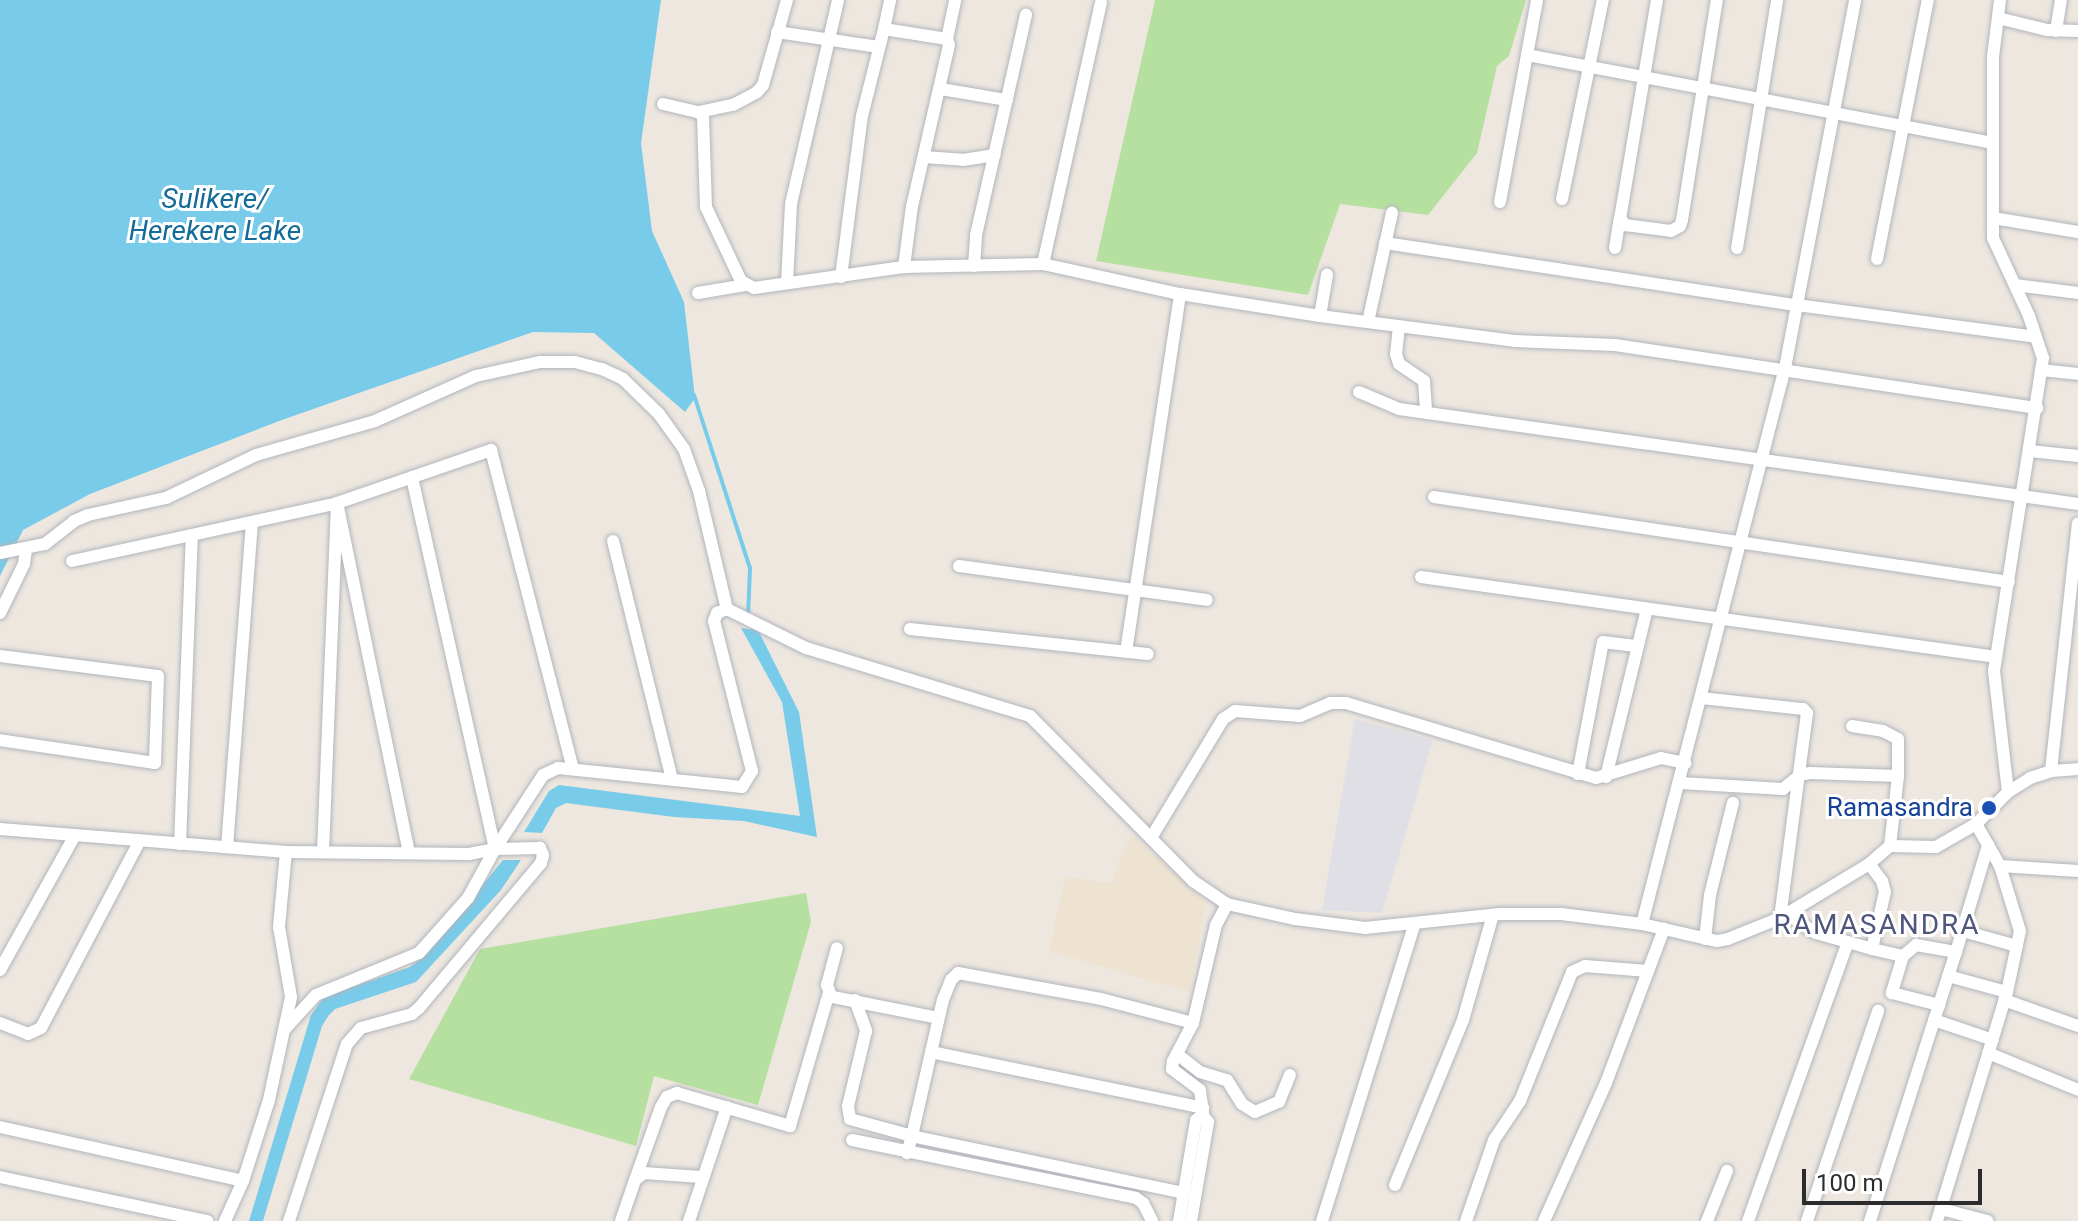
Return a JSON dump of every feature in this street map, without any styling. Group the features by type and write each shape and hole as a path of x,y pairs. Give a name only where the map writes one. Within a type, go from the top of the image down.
{"street":[{"path":"663,104 699,112 733,105 757,92 763,85 787,0"},
{"path":"787,283 791,204 838,0"},
{"path":"841,277 862,116 890,0"},
{"path":"904,267 912,206 941,89 955,0"},
{"path":"1500,202 1537,0"},
{"path":"1562,199 1603,0"},
{"path":"1615,248 1657,0"},
{"path":"1620,218 1625,225 1671,231 1680,226 1717,0"},
{"path":"1737,248 1777,0"},
{"path":"1642,924 1785,368 1855,0"},
{"path":"1877,259 1928,0"},
{"path":"2000,0 1993,57 1993,238 2043,358 1994,671 2008,792"},
{"path":"2056,31 2061,0"},
{"path":"1043,264 1101,2"},
{"path":"974,266 976,235 1026,15"},
{"path":"1998,18 2056,31 2078,31"},
{"path":"884,29 947,39"},
{"path":"777,32 879,47"},
{"path":"1527,55 1993,143"},
{"path":"941,89 1007,100"},
{"path":"699,112 703,117 706,207 746,285"},
{"path":"924,157 963,160 995,155"},
{"path":"1368,322 1392,213"},
{"path":"1993,218 2078,232"},
{"path":"1385,243 1797,305 2036,337"},
{"path":"698,293 904,267 1043,264 1180,294 1320,316 1514,341 1615,345 2037,408"},
{"path":"1320,316 1327,275"},
{"path":"2015,285 2078,293"},
{"path":"1126,652 1180,294"},
{"path":"1399,326 1396,354 1399,364 1424,381 1426,413"},
{"path":"0,553 45,544 74,521 88,515 166,498 256,455 375,421 476,376 540,362 575,362 602,369 623,379 659,414 684,449 699,491 727,609 806,648 1030,716 1193,881 1227,904 1295,919 1365,928 1414,926 1493,915 1561,914 1642,924 1705,939 1728,939 1783,916 1869,864 1890,846 1936,847 1976,824 2008,792 2051,771 2078,769"},
{"path":"2041,370 2078,374"},
{"path":"1359,392 1399,409 2078,504"},
{"path":"72,561 337,503 491,450 573,769"},
{"path":"2030,451 2078,456"},
{"path":"412,477 495,849"},
{"path":"1434,497 2009,582"},
{"path":"323,852 337,503"},
{"path":"337,503 409,853"},
{"path":"227,847 252,522"},
{"path":"2051,771 2078,523"},
{"path":"180,844 192,535"},
{"path":"613,541 672,779"},
{"path":"0,613 24,564 22,551"},
{"path":"959,566 1207,600"},
{"path":"1421,577 1996,657"},
{"path":"284,1030 316,995 419,953 468,898 495,849 543,775 558,768 737,788 747,784 752,776 714,621 717,613 727,609"},
{"path":"1606,777 1647,609"},
{"path":"910,629 1148,654"},
{"path":"1578,774 1603,642 1638,646"},
{"path":"0,656 158,676 155,763 0,740"},
{"path":"1701,698 1805,711 1808,717 1783,916"},
{"path":"1151,838 1223,719 1235,711 1300,716 1330,703 1346,703 1578,774 1606,777 1661,758 1685,763"},
{"path":"1852,726 1883,731 1898,739 1898,776 1890,846"},
{"path":"1680,783 1783,789 1800,775 1898,776"},
{"path":"1705,939 1710,895 1733,803"},
{"path":"1976,824 2000,866 2020,931 2006,996 1939,1215 1987,1221"},
{"path":"0,829 286,852 469,854 495,849 540,848 543,855 541,863 419,1008 412,1014 369,1024 353,1035 339,1058 289,1221"},
{"path":"0,970 75,835"},
{"path":"0,1023 28,1034 41,1028 140,840"},
{"path":"1870,1221 1988,845"},
{"path":"225,1221 243,1181 269,1100 291,997 279,927 286,852"},
{"path":"1869,864 1882,881 1885,892 1872,949"},
{"path":"2000,866 2078,871"},
{"path":"1191,1221 1208,1122 1200,1090 1172,1069 1193,1023 1212,938 1227,904"},
{"path":"1395,1185 1463,1020 1493,915"},
{"path":"1783,916 1816,933 1903,956"},
{"path":"1322,1221 1414,926"},
{"path":"1544,1221 1606,1083 1664,929"},
{"path":"1963,931 2017,946"},
{"path":"1748,1221 1848,942"},
{"path":"1939,1005 1892,993 1903,956 1916,945 1956,952"},
{"path":"831,996 827,985 837,948"},
{"path":"1466,1221 1494,1140 1520,1101 1572,972 1585,966 1648,971"},
{"path":"907,1153 938,1018 951,980 963,973 1101,999 1193,1023"},
{"path":"1948,976 2078,1026"},
{"path":"621,1221 667,1097 677,1093 790,1126 826,998 855,1000 938,1018"},
{"path":"855,1000 866,1031 848,1106 850,1119 912,1136 1184,1193"},
{"path":"1807,1221 1878,1011"},
{"path":"1934,1020 1993,1040"},
{"path":"931,1052 1203,1111"},
{"path":"1988,1053 2078,1090"},
{"path":"1177,1054 1200,1072 1227,1080 1242,1104 1255,1112 1279,1102 1290,1075"},
{"path":"689,1221 701,1177 727,1107"},
{"path":"1179,1221 1196,1120 1203,1111"},
{"path":"0,1127 243,1181"},
{"path":"852,1140 1136,1198 1143,1203 1152,1221"},
{"path":"1707,1221 1727,1171"},
{"path":"635,1180 644,1173 701,1177"},
{"path":"0,1177 207,1221"}],"shaded area":[{"path":"1355,719 1433,740 1382,913 1322,910"},
{"path":"1131,834 1206,902 1189,992 1049,951 1065,877 1111,883"}],"green space":[{"path":"1155,0 1526,0 1509,56 1497,66 1477,153 1428,215 1340,204 1308,295 1096,261"},
{"path":"806,893 811,922 758,1105 654,1076 636,1146 409,1079 480,949"}],"water":[{"name":"Sulikere/ Herekere Lake","path":"0,0 661,0 641,143 652,231 684,302 695,398 685,412 594,333 533,332 279,421 90,494 23,530 0,576"},
{"path":"741,628 758,630 799,712 817,837 744,821 674,817 566,803 556,808 542,833 524,832 549,791 559,785 800,816 782,702"},
{"path":"503,860 521,860 501,890 416,982 335,1009 329,1015 322,1026 263,1221 249,1221 311,1015 324,997 410,967 426,955"}],"waterway":[{"path":"694,395 750,568 748,617"}],"place":[{"name":"Ramasandra","path":"1989,808"}],"district":[{"name":"RAMASANDRA","path":"1877,925"}]}
